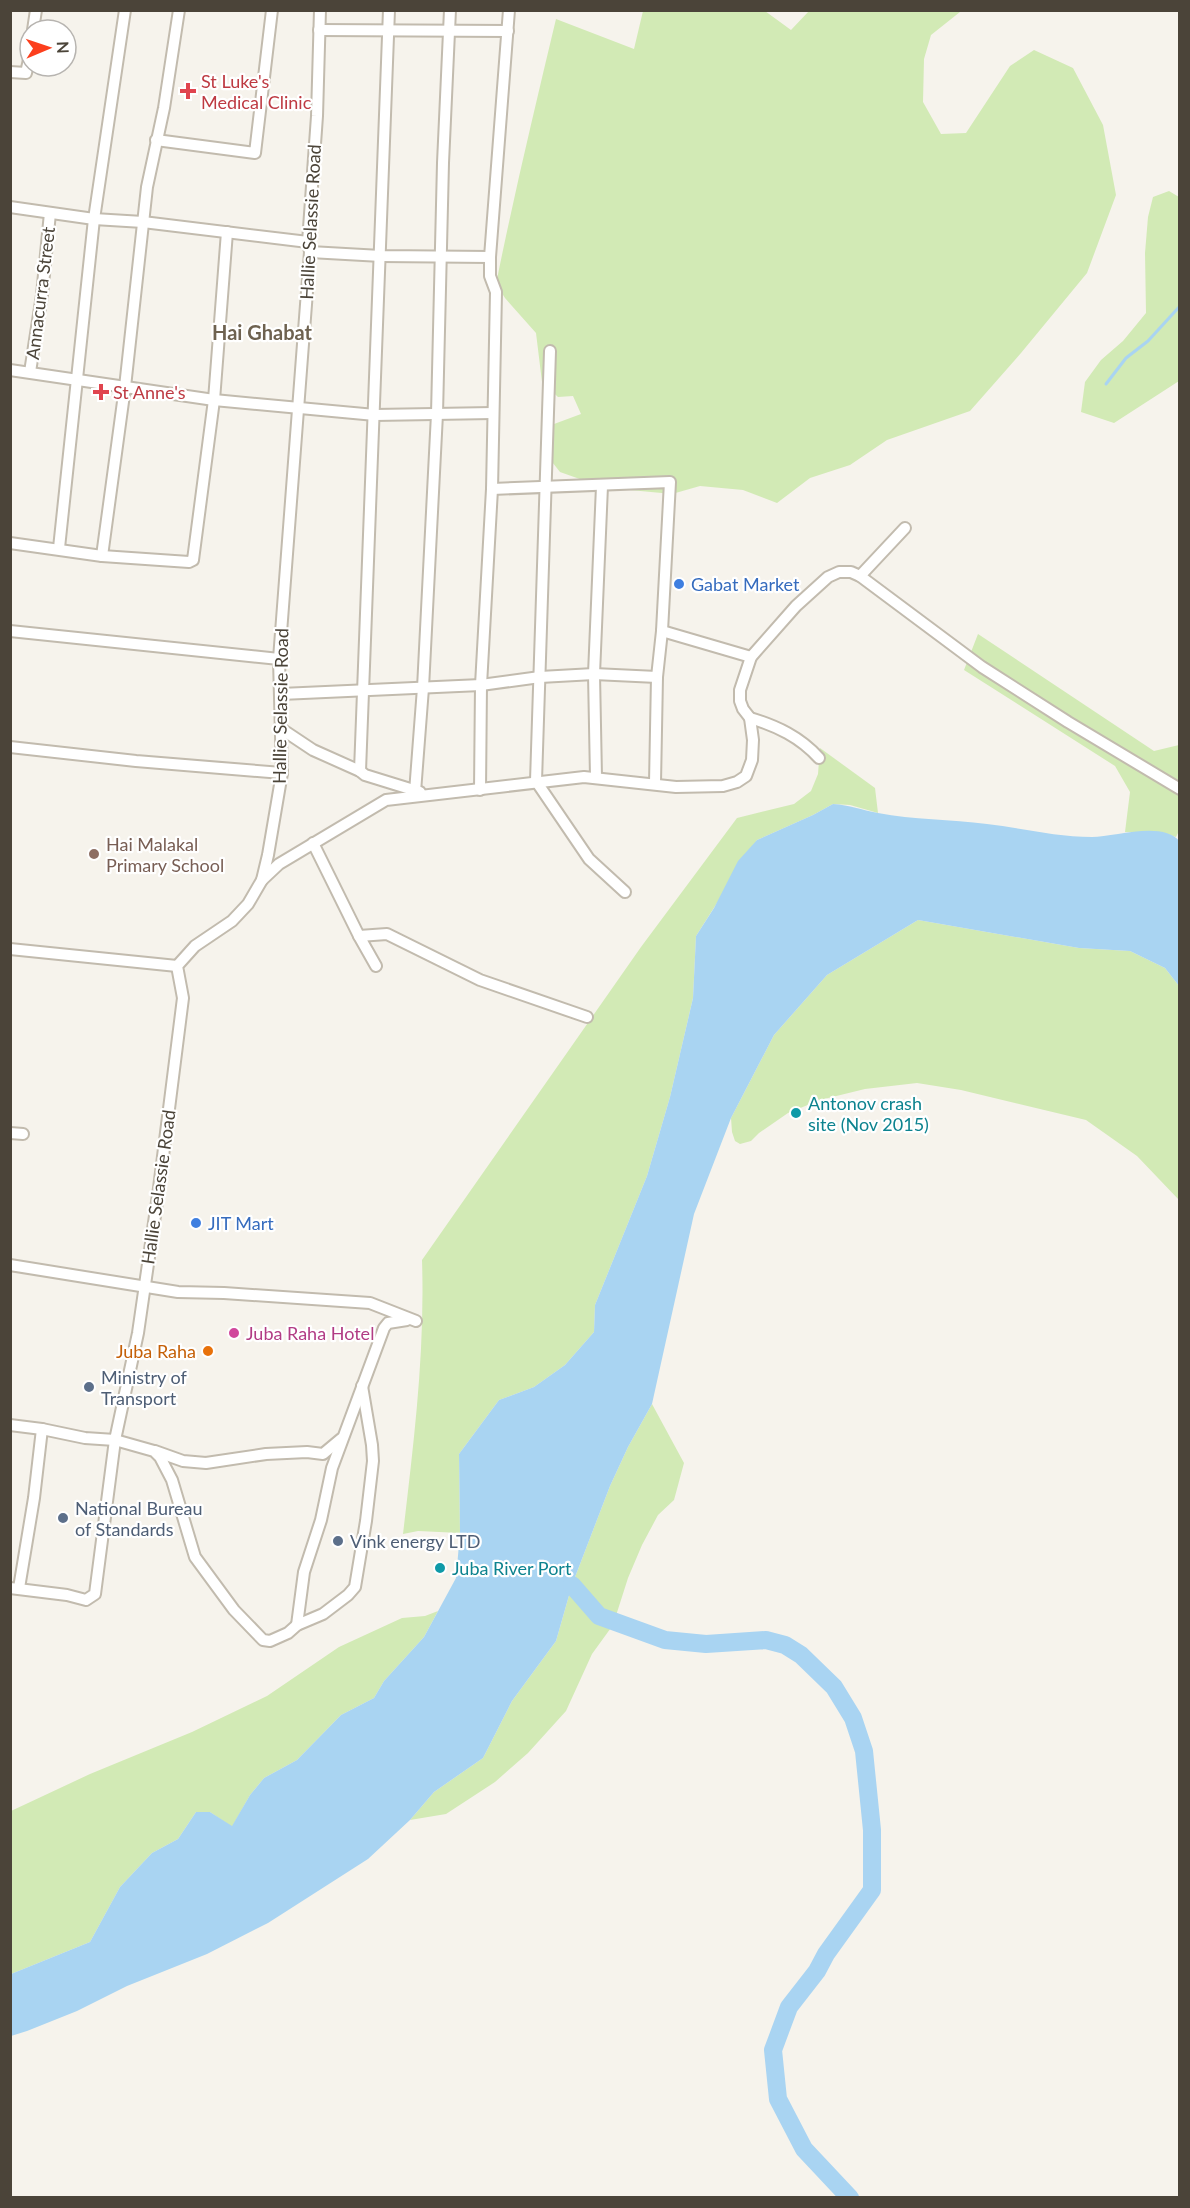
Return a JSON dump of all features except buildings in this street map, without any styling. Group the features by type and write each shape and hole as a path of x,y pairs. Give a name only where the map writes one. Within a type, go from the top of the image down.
{"street":[{"path":"59,548 94,219 125,10"},
{"path":"102,556 125,387 147,187 164,108 179,10"},
{"path":"156,140 255,153 272,10"},
{"name":"Hallie Selassie Road","path":"15,1588 86,1600 95,1594 115,1440 138,1333 145,1286 183,998 177,966 195,946 232,921 248,904 262,880 282,773 279,659 309,247 320,10"},
{"path":"360,771 389,10"},
{"path":"415,792 423,688 437,414 450,10"},
{"path":"480,790 481,685 492,489 496,292 490,276 490,257 509,10"},
{"path":"320,30 508,32"},
{"path":"10,207 94,219 227,232 309,247 381,256 490,257"},
{"name":"Annacurra Street","path":"30,372 42,295 50,213"},
{"path":"10,543 59,548 102,556 193,560 214,400 227,232"},
{"path":"550,351 536,781 589,859 626,892"},
{"path":"10,370 214,400 375,415 493,413"},
{"path":"492,489 669,482 662,631 657,677 655,783"},
{"path":"596,777 594,674 602,486"},
{"path":"860,576 904,528"},
{"path":"262,880 279,864 386,800 451,794 536,781 596,777 676,787 723,786 737,782 746,776 752,760 753,740 750,718 740,701 740,690 751,657 796,606 828,577 839,572 851,572 860,576 982,667 1179,789"},
{"path":"10,631 279,659"},
{"path":"662,631 751,657"},
{"path":"281,694 481,685 594,674 657,677"},
{"path":"750,718 785,731 808,746 819,758"},
{"path":"280,728 313,750 365,775 415,792 451,794"},
{"path":"10,747 136,761 282,773"},
{"path":"313,843 376,966"},
{"path":"359,936 387,934 480,980 587,1017"},
{"path":"10,949 177,966"},
{"path":"10,1133 23,1134"},
{"path":"10,1265 178,1292 370,1303 416,1321 388,1323 384,1328 332,1468 321,1520 304,1572 297,1625"},
{"path":"154,1451 160,1457 172,1480 195,1557 234,1610 262,1640 280,1638 297,1625 323,1614 355,1587 366,1521 372,1461 372,1445 362,1386"},
{"path":"10,1425 85,1438 115,1440 183,1461 206,1464 266,1454 307,1452 323,1454 343,1438"},
{"path":"15,1588 34,1498 42,1429"}],"green space":[{"path":"643,11 765,11 791,30 809,11 967,11 960,12 931,35 924,59 923,102 941,134 966,133 1010,66 1034,50 1073,68 1103,125 1116,195 1087,273 970,411 887,440 850,465 810,478 777,503 743,490 700,486 672,494 630,490 591,483 560,472 545,453 546,427 581,414 573,396 558,397 542,382 536,333 505,298 496,284 556,19 634,49"},
{"path":"1169,191 1179,197 1179,381 1114,423 1081,412 1085,382 1101,360 1123,341 1146,313 1145,253 1148,217 1153,197"},
{"path":"978,634 1154,751 1179,745 1180,829 1176,837 1161,832 1125,832 1130,792 1115,766 964,670"},
{"path":"820,748 875,788 878,813 850,805 833,804 757,840 696,936 693,998 670,1097 647,1176 595,1305 594,1332 565,1365 534,1387 499,1400 459,1454 460,1533 418,1531 403,1534 420,1363 422,1260 641,947 737,818 794,804 811,791 818,774"},
{"path":"918,920 1079,948 1130,951 1165,968 1179,986 1179,1200 1137,1156 1086,1120 961,1090 917,1083 865,1089 820,1100 788,1113 751,1141 740,1144 735,1141 731,1118 774,1035 827,975"},
{"path":"652,1404 684,1463 674,1500 658,1515 642,1545 628,1578 613,1625 592,1654 566,1711 528,1753 495,1782 446,1814 410,1820 434,1792 483,1758 512,1701 556,1641 572,1585 610,1486"},
{"path":"438,1611 424,1637 384,1681 374,1698 341,1715 297,1760 264,1778 250,1795 232,1827 210,1812 196,1812 178,1839 152,1853 120,1887 90,1942 11,1974 11,1811 90,1774 192,1732 267,1696 339,1647 402,1618 425,1616"}],"water":[{"path":"833,804 891,815 973,822 1065,836 1092,837 1138,831 1163,832 1173,835 1180,842 1179,986 1165,968 1130,951 1079,948 918,920 827,975 774,1035 731,1118 694,1214 652,1404 610,1486 572,1585 556,1641 512,1701 483,1758 434,1792 410,1820 368,1859 268,1923 207,1954 127,1986 77,2011 11,2036 11,1974 90,1942 120,1887 152,1853 178,1839 196,1812 210,1812 232,1826 250,1795 264,1778 297,1760 341,1715 374,1698 384,1681 424,1637 456,1578 460,1533 459,1454 499,1400 534,1387 565,1365 594,1332 595,1305 647,1176 670,1097 693,998 696,936 714,908 738,861 757,840"}],"waterway":[{"path":"1106,384 1126,358 1148,341 1180,306"},
{"path":"572,1585 599,1616 665,1640 706,1644 766,1640 785,1645 801,1655 834,1687 853,1718 864,1751 872,1830 872,1890 826,1954 817,1971 789,2007 773,2050 778,2099 804,2149 850,2198"}],"place":[{"name":"St Luke's Medical Clinic","path":"188,91"},
{"name":"St Anne's","path":"101,392"},
{"name":"Gabat Market","path":"679,584"},
{"name":"Hai Malakal Primary School","path":"94,854"},
{"name":"Antonov crash site (Nov 2015)","path":"796,1113"},
{"name":"JIT Mart","path":"196,1223"},
{"name":"Juba Raha Hotel","path":"234,1333"},
{"name":"Juba Raha","path":"208,1351"},
{"name":"Ministry of Transport","path":"89,1387"},
{"name":"National Bureau of Standards","path":"63,1518"},
{"name":"Vink energy LTD","path":"338,1541"},
{"name":"Juba River Port","path":"440,1568"}],"district":[{"name":"Hai Ghabat","path":"262,332"}]}
